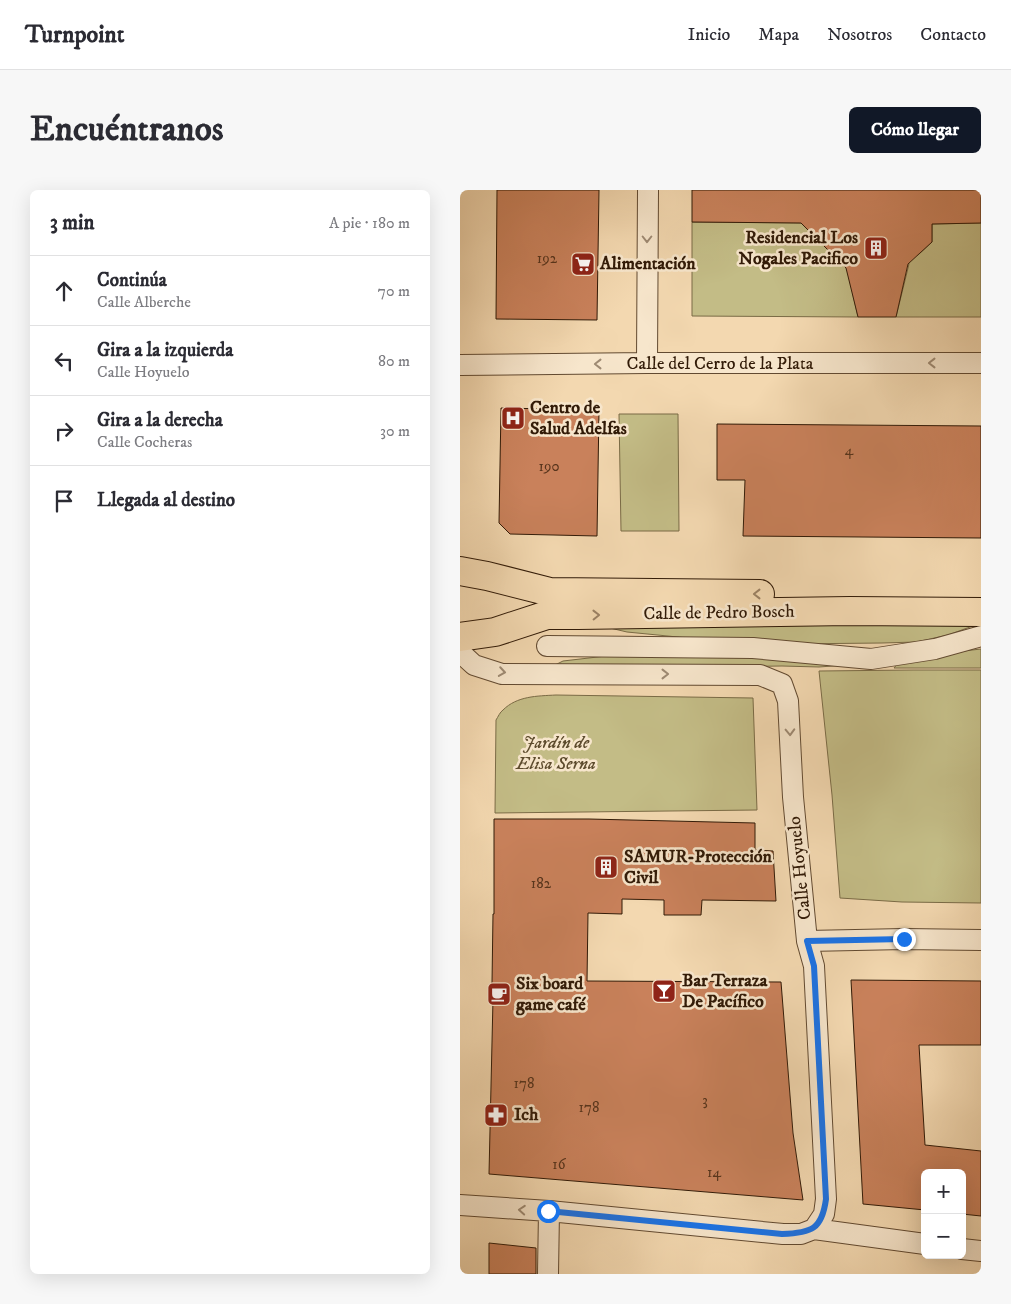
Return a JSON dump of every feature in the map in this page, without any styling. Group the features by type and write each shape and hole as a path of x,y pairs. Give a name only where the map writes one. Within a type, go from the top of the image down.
{"main road":[{"name":"Calle de Pedro Bosch","path":"460,571 487,576 578,616 850,611 981,612"},
{"path":"487,576 501,584 510,600 507,619 494,632"},
{"name":"Calle de Pedro Bosch","path":"460,637 494,632 548,603 981,595"}],"street":[{"path":"647,364 648,190"},
{"name":"Calle del Cerro de la Plata","path":"460,365 981,363"},
{"name":"Calle de Pedro Bosch","path":"547,646 753,648 871,659 934,649 981,636"},
{"name":"Calle Hoyuelo","path":"460,652 474,665 502,674 760,675 782,684 788,701 793,796 807,941 814,966 826,1199 824,1214 814,1228"},
{"path":"807,941 981,940"},
{"path":"460,1205 548,1211 782,1234 801,1234 814,1228 921,1243"},
{"path":"548,1211 548,1274"},
{"path":"966,1249 981,1251"}],"green space":[{"path":"692,222 809,223 847,268 858,317 692,316"},
{"path":"981,223 981,317 896,317 909,264 906,255 918,255 932,242 932,224"},
{"path":"619,414 678,414 679,531 621,531"},
{"path":"981,623 948,635 916,642 882,643 786,644 698,639 627,632 610,628"},
{"path":"981,649 981,668 894,668 898,663 937,654"},
{"path":"714,653 846,665 819,667 560,669 555,665 563,661 606,656"},
{"path":"981,670 981,903 902,902 840,898 832,795 819,671"},
{"name":"Jardín de Elisa Serna","path":"556,695 753,698 757,810 495,813 496,720 509,705 521,699"}],"building":[{"path":"497,190 599,190 597,320 496,319"},
{"name":"Residencial Los Nogales Pacifico","path":"692,190 981,190 981,223 932,224 932,242 908,264 896,317 858,317 846,268 801,223 692,222"},
{"path":"501,408 599,410 597,536 510,534 499,523"},
{"path":"717,424 981,426 981,538 743,536 745,480 717,480"},
{"path":"494,819 755,823 755,850 773,851 776,901 702,900 701,915 664,915 664,900 622,899 622,914 588,913 587,981 781,982 793,1133 803,1200 489,1174 493,999"},
{"path":"851,980 981,981 981,1045 919,1045 925,1145 981,1151 981,1216 966,1214 966,1169 921,1169 921,1210 863,1204"},
{"path":"489,1243 536,1248 536,1274 489,1274"}],"place":[{"name":"Residencial Los Nogales Pacifico","path":"876,248"},
{"name":"Alimentación","path":"583,264"},
{"name":"Centro de Salud Adelfas","path":"513,418"},
{"name":"SAMUR-Protección Civil","path":"606,867"},
{"name":"Bar Terraza De Pacífico","path":"664,991"},
{"name":"Six board game café","path":"499,994"},
{"name":"Ich","path":"496,1115"}],"route":[{"path":"548,1211 782,1234 801,1234 814,1228 824,1214 826,1199 814,966 807,941 904,939"}]}
